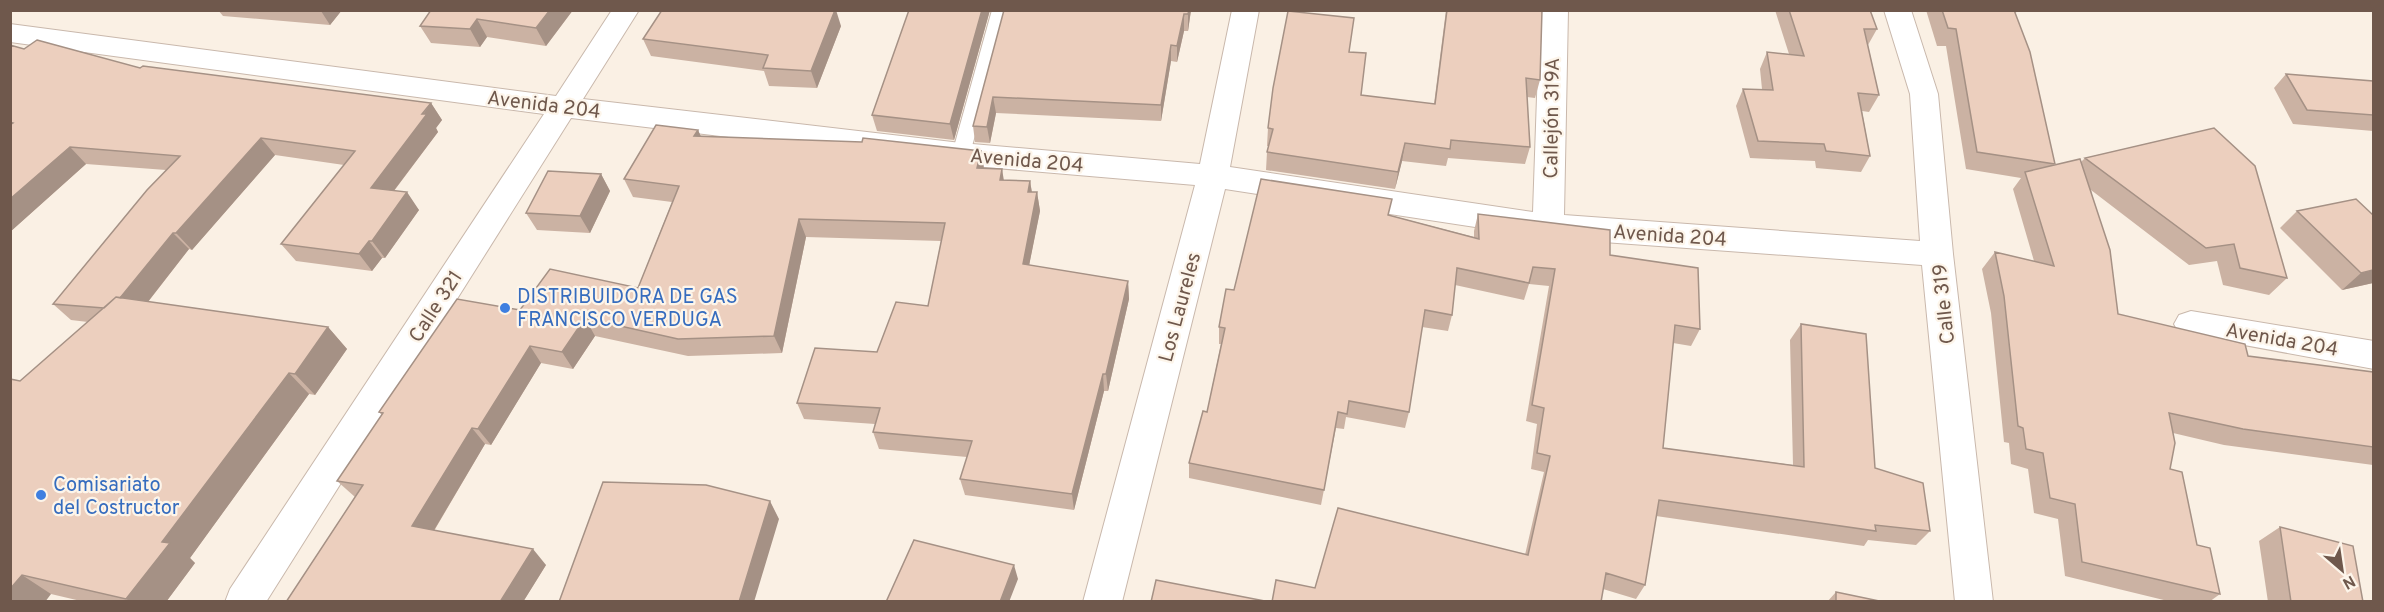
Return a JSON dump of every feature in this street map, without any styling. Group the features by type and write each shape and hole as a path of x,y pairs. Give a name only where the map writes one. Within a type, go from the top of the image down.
{"street":[{"path":"10,23 31,10"},
{"name":"Calle 321","path":"244,602 626,10"},
{"name":"Los Laureles","path":"1101,602 1213,176 1246,10"},
{"name":"Callejón 319A","path":"1548,226 1554,10"},
{"name":"Calle 319","path":"1897,10 1924,94 1937,254 1982,599"},
{"name":"Avenida 204","path":"10,33 564,107 961,154 1213,176 1548,226 1937,254"},
{"name":"Avenida 204","path":"2191,324 2373,355"}],"lane":[{"path":"961,154 1000,10"}],"building":[{"path":"431,10 550,10 536,28 477,19 470,29 420,26"},
{"path":"662,10 835,10 811,71 763,68 768,55 643,39"},
{"path":"909,10 982,10 950,124 872,115"},
{"path":"1004,10 1189,10 1188,14 1184,14 1177,46 1171,45 1161,105 993,97 987,127 973,126"},
{"path":"1447,10 1542,10 1540,80 1526,78 1530,147 1451,140 1450,149 1405,143 1398,172 1267,152 1273,129 1268,128 1273,88 1288,11 1354,18 1349,52 1366,53 1361,95 1435,104"},
{"path":"1789,10 1870,10 1877,29 1864,29 1879,95 1858,93 1870,156 1826,151 1824,144 1758,141 1743,89 1773,90 1767,52 1804,56"},
{"path":"1942,10 2014,10 2030,52 2055,164 1977,152 1956,29 1948,28"},
{"path":"37,40 140,68 143,66 431,103 422,114 427,114 371,188 407,192 372,241 369,241 359,254 281,244 355,151 261,138 176,233 173,233 120,298 116,297 104,308 53,304 147,190 180,156 70,147 10,199 10,125 13,123 10,122 10,45 24,49"},
{"path":"2286,74 2373,81 2373,115 2307,110"},
{"path":"656,125 698,130 694,136 862,142 863,138 981,151 977,168 1002,169 1000,180 1030,181 1028,192 1037,192 1023,264 1128,281 1106,374 1103,374 1072,494 960,479 972,441 873,432 880,408 797,403 815,348 877,352 896,302 928,306 945,223 799,219 774,336 678,339 585,318 562,352 530,346 478,429 472,428 412,526 533,549 500,602 286,602 363,485 337,481 383,413 379,412 457,299 520,310 550,269 638,288 679,186 624,179"},
{"path":"2214,128 2255,166 2287,278 2240,268 2234,244 2206,248 2085,158"},
{"path":"2080,159 2110,250 2118,314 2245,344 2248,356 2373,372 2373,447 2243,429 2169,413 2175,443 2170,469 2182,472 2197,545 2210,548 2220,594 2082,562 2075,504 2050,498 2043,453 2026,449 2023,428 2018,426 2004,296 1995,252 2054,266 2025,172"},
{"path":"548,171 601,174 580,216 526,213"},
{"path":"1261,179 1392,199 1388,215 1479,239 1478,214 1610,230 1610,255 1698,268 1700,329 1675,325 1663,448 1804,467 1801,324 1866,334 1875,468 1923,483 1930,531 1875,525 1876,531 1659,500 1645,585 1606,573 1601,602 1272,602 1276,580 1315,588 1338,508 1528,555 1550,456 1537,453 1544,408 1532,405 1555,269 1533,267 1529,283 1457,268 1452,315 1425,310 1409,412 1349,401 1347,414 1338,412 1324,490 1189,463 1203,411 1207,412 1225,328 1219,327 1226,289 1234,290"},
{"path":"2356,199 2373,215 2373,270 2361,273 2297,211"},
{"path":"116,297 328,327 295,374 289,373 162,542 170,543 126,599 22,575 10,589 10,379 20,381"},
{"path":"603,482 706,485 770,501 739,602 559,602"},
{"path":"2280,527 2353,546 2363,602 2291,602"},
{"path":"914,540 1014,565 1000,602 886,602"},
{"path":"1156,580 1270,602 1151,602"},
{"path":"1836,592 1884,602 1836,602"}],"place":[{"name":"DISTRIBUIDORA DE GAS FRANCISCO VERDUGA","path":"505,308"},
{"name":"Comisariato del Costructor","path":"41,495"}]}
